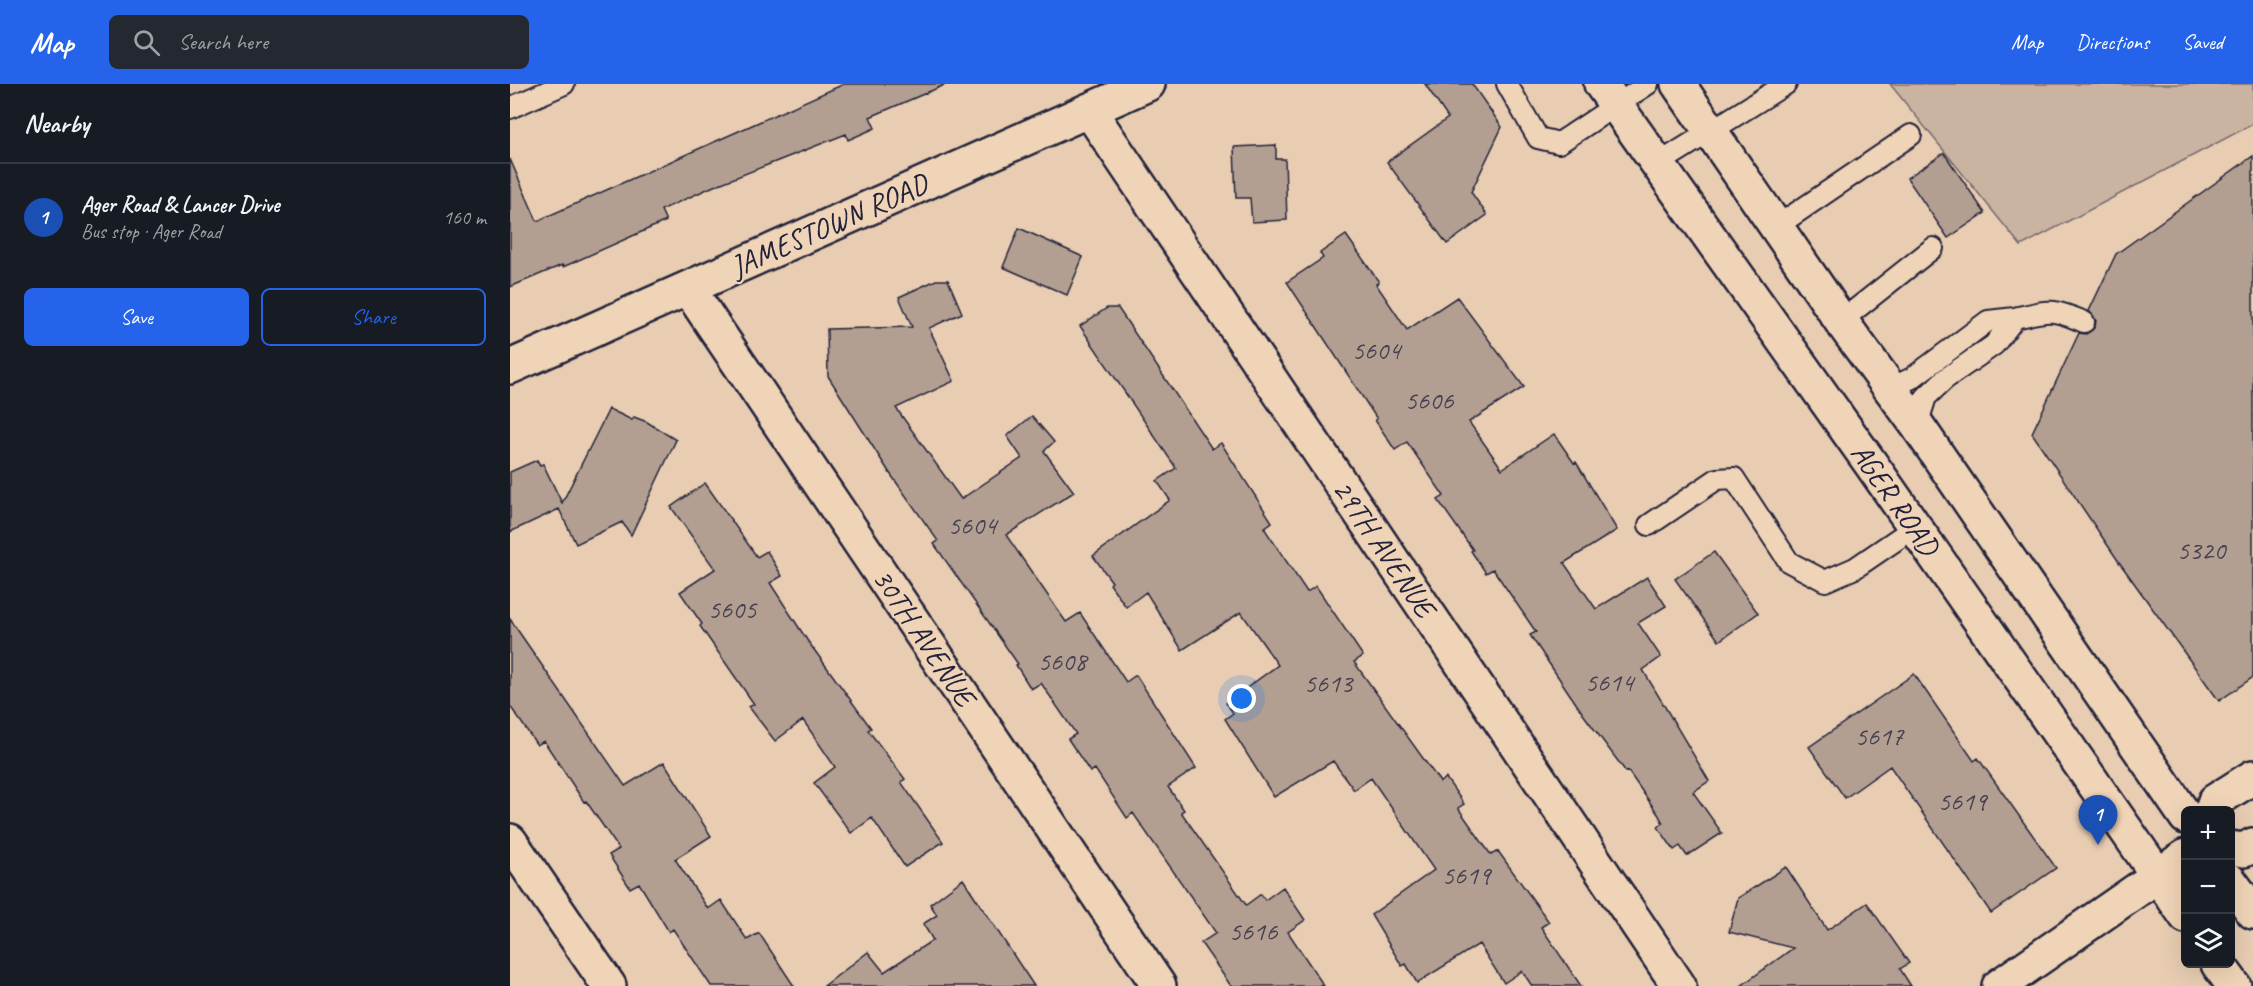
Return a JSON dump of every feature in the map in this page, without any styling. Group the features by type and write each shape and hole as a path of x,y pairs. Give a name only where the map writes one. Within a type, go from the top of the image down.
{"street":[{"name":"JAMESTOWN ROAD","path":"510,367 1148,84"},
{"name":"AGER ROAD","path":"1678,84 1841,321 1917,425 2181,810"},
{"name":"AGER ROAD","path":"1609,95 1915,527 2185,914"},
{"name":"29TH AVENUE","path":"1089,110 1679,986"},
{"name":"30TH AVENUE","path":"688,288 1159,986"},
{"path":"2213,806 2215,801 2253,777"},
{"path":"2235,849 2244,850 2253,845"},
{"path":"1999,986 2181,859"},
{"path":"516,863 609,986"},
{"path":"2235,888 2253,912"},
{"path":"2221,968 2234,986"}],"lane":[{"path":"510,108 564,84"},
{"path":"1506,84 1538,138 1559,143 1609,95 1648,84"},
{"path":"1658,164 1710,129 1786,84"},
{"path":"1777,226 1911,135"},
{"path":"1841,321 1933,248"},
{"path":"1891,388 1912,378 1988,321 2048,311 2060,312 2084,322"},
{"path":"1917,425 1926,397 1945,379 1994,345 2015,318"},
{"path":"1649,525 1717,479 1734,478 1789,562 1825,581 1855,568 1915,527"}],"shaded area":[{"path":"1890,84 2253,84 2253,124 2021,246"}],"building":[{"path":"844,84 947,84 870,117 875,128 848,140 846,134 714,186 661,210 666,221 563,267 562,265 510,287 510,159 537,221"},
{"path":"1425,84 1472,84 1502,127 1471,192 1487,215 1447,244 1387,162 1448,118"},
{"path":"1276,145 1276,159 1285,159 1287,220 1252,222 1250,198 1236,198 1234,147"},
{"path":"1944,153 1985,213 1948,238 1907,178"},
{"path":"2253,156 2253,677 2219,701 2119,562 2032,433 2079,333 2086,334 2095,327 2096,320 2089,311 2116,254"},
{"path":"1019,228 1083,257 1067,295 1003,267"},
{"path":"1346,235 1379,282 1376,284 1407,330 1457,297 1524,387 1469,422 1502,469 1554,434 1574,463 1576,462 1617,530 1564,563 1596,609 1647,577 1666,606 1638,623 1661,657 1643,670 1709,781 1693,792 1722,833 1687,856 1680,846 1674,850 1658,827 1663,823 1658,814 1628,771 1626,772 1583,714 1530,635 1536,632 1493,569 1486,573 1471,551 1473,550 1438,500 1444,496 1407,442 1395,450 1287,282 1323,258 1320,253"},
{"path":"936,280 948,280 962,313 929,328 954,381 896,408 961,499 1022,458 1007,436 1032,416 1054,442 1044,451 1074,492 1006,535 1066,622 1080,613 1126,682 1136,675 1196,768 1168,787 1184,810 1181,812 1246,905 1261,894 1265,900 1283,887 1305,920 1288,932 1324,986 1231,986 1201,943 1216,933 1133,813 1127,818 1095,769 1090,772 1068,739 1076,734 1041,683 1031,689 1016,665 1018,664 934,544 938,541 889,472 828,376 827,329 912,327 899,297"},
{"path":"1107,308 1118,308 1212,449 1221,443 1272,522 1264,528 1307,592 1316,586 1363,656 1354,662 1440,782 1446,778 1464,804 1458,808 1491,855 1498,851 1549,922 1541,927 1581,986 1532,986 1522,971 1504,983 1479,944 1417,983 1406,964 1402,966 1371,915 1434,870 1371,778 1354,790 1333,761 1274,797 1225,719 1233,713 1226,703 1278,665 1241,612 1182,650 1146,592 1126,607 1110,584 1112,582 1093,556 1170,500 1157,481 1176,468 1080,326"},
{"path":"609,409 632,420 634,417 647,422 676,440 631,535 622,522 576,544 559,509 510,532 510,472 537,460 540,465 543,464 562,503"},
{"path":"705,483 757,557 767,551 782,576 770,583 807,640 871,728 868,730 905,779 901,782 943,842 905,867 872,818 851,833 814,783 835,767 803,720 775,741 749,707 754,704 700,626 702,624 680,592 715,569 671,507"},
{"path":"1714,552 1758,613 1719,641 1675,579"},
{"path":"510,619 625,786 664,762 711,836 675,859 708,909 721,900 747,940 759,933 794,986 711,986 673,929 669,932 639,883 630,888 609,855 619,849 586,801 584,802 544,741 537,745 510,706"},
{"path":"1914,674 1974,761 1978,758 2056,868 1991,913 1890,766 1845,798 1809,747"},
{"path":"1786,867 1827,930 1867,903 1909,963 1900,969 1911,986 1741,986 1793,948 1729,932 1738,898"},
{"path":"963,879 1034,986 824,986 868,952 884,972 933,940 923,924 937,915 930,904"}],"place":[{"name":"Ager Road & Lancer Drive","path":"2098,845"}]}
